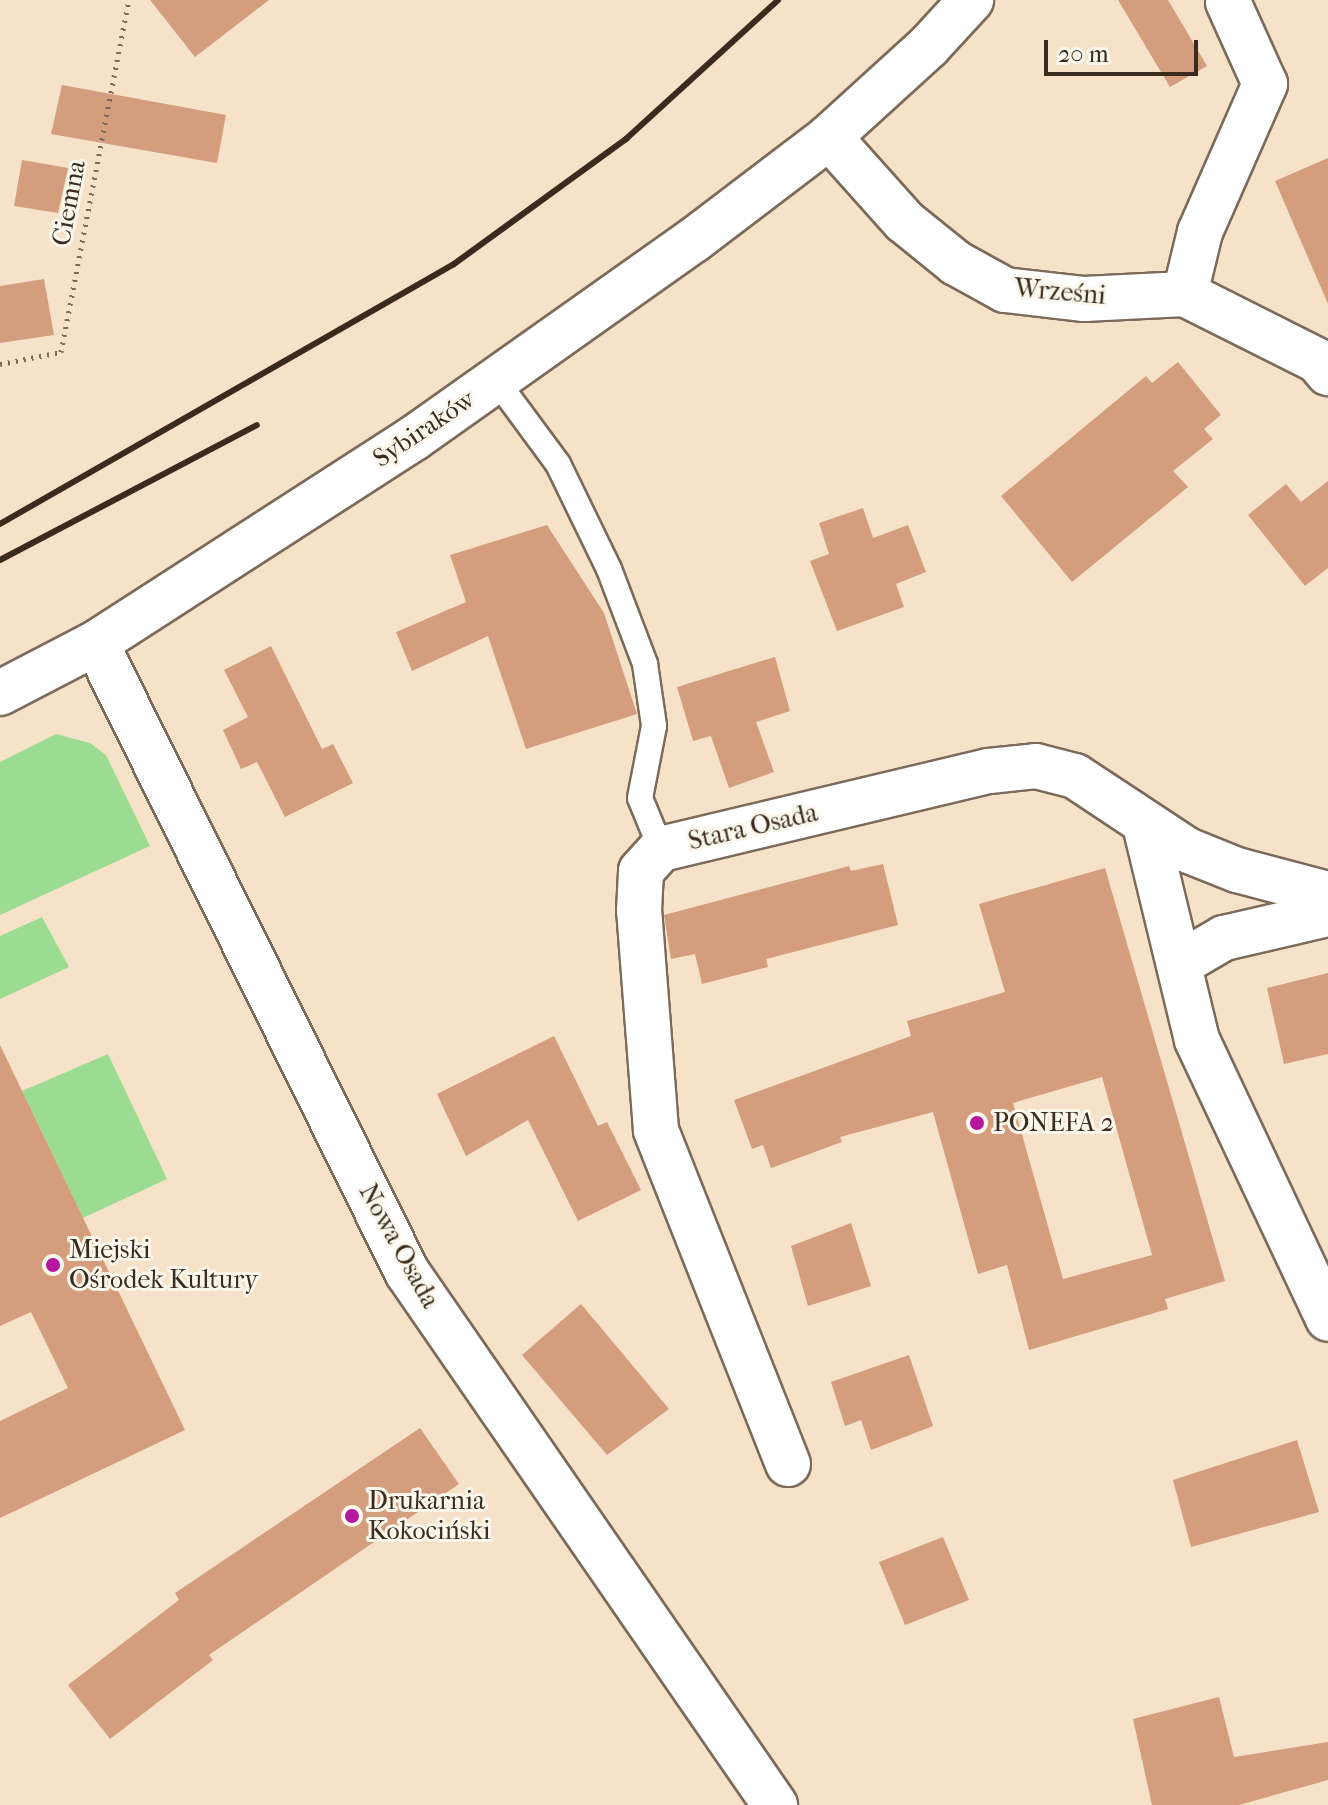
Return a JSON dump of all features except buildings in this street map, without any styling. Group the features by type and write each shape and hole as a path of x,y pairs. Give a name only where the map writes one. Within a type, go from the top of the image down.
{"street":[{"name":"Sybiraków","path":"0,693 96,643 496,380 829,137 928,47 971,0"},
{"path":"1185,294 1200,232 1265,84 1228,2"},
{"name":"Wrześni","path":"829,137 904,221 956,263 1005,290 1084,299 1185,294 1325,363"},
{"name":"Nowa Osada","path":"96,643 407,1272 775,1805"},
{"name":"Stara Osada","path":"661,849 989,771 1036,766 1075,776 1145,825 1237,870 1328,894"},
{"path":"1145,825 1181,963 1197,1040 1328,1319"},
{"path":"661,849 641,871 639,911 656,1130 788,1464"},
{"path":"1181,963 1224,938 1328,914"}],"lane":[{"name":"Stara Osada","path":"496,380 558,464 609,569 645,664 654,726 640,798 661,849"}],"path":[{"name":"Ciemna","path":"0,364 61,352 129,0"}],"green space":[{"path":"56,734 90,743 106,755 150,846 0,915 0,762"},
{"path":"42,917 69,967 0,999 0,936"},
{"path":"108,1054 167,1179 83,1218 22,1091"}],"railway":[{"path":"0,524 454,264 626,139 778,0"},
{"path":"0,560 257,425"}],"place":[{"name":"PONEFA 2","path":"977,1123"},
{"name":"Miejski Ośrodek Kultury","path":"53,1265"},
{"name":"Drukarnia Kokociński","path":"352,1516"}]}
